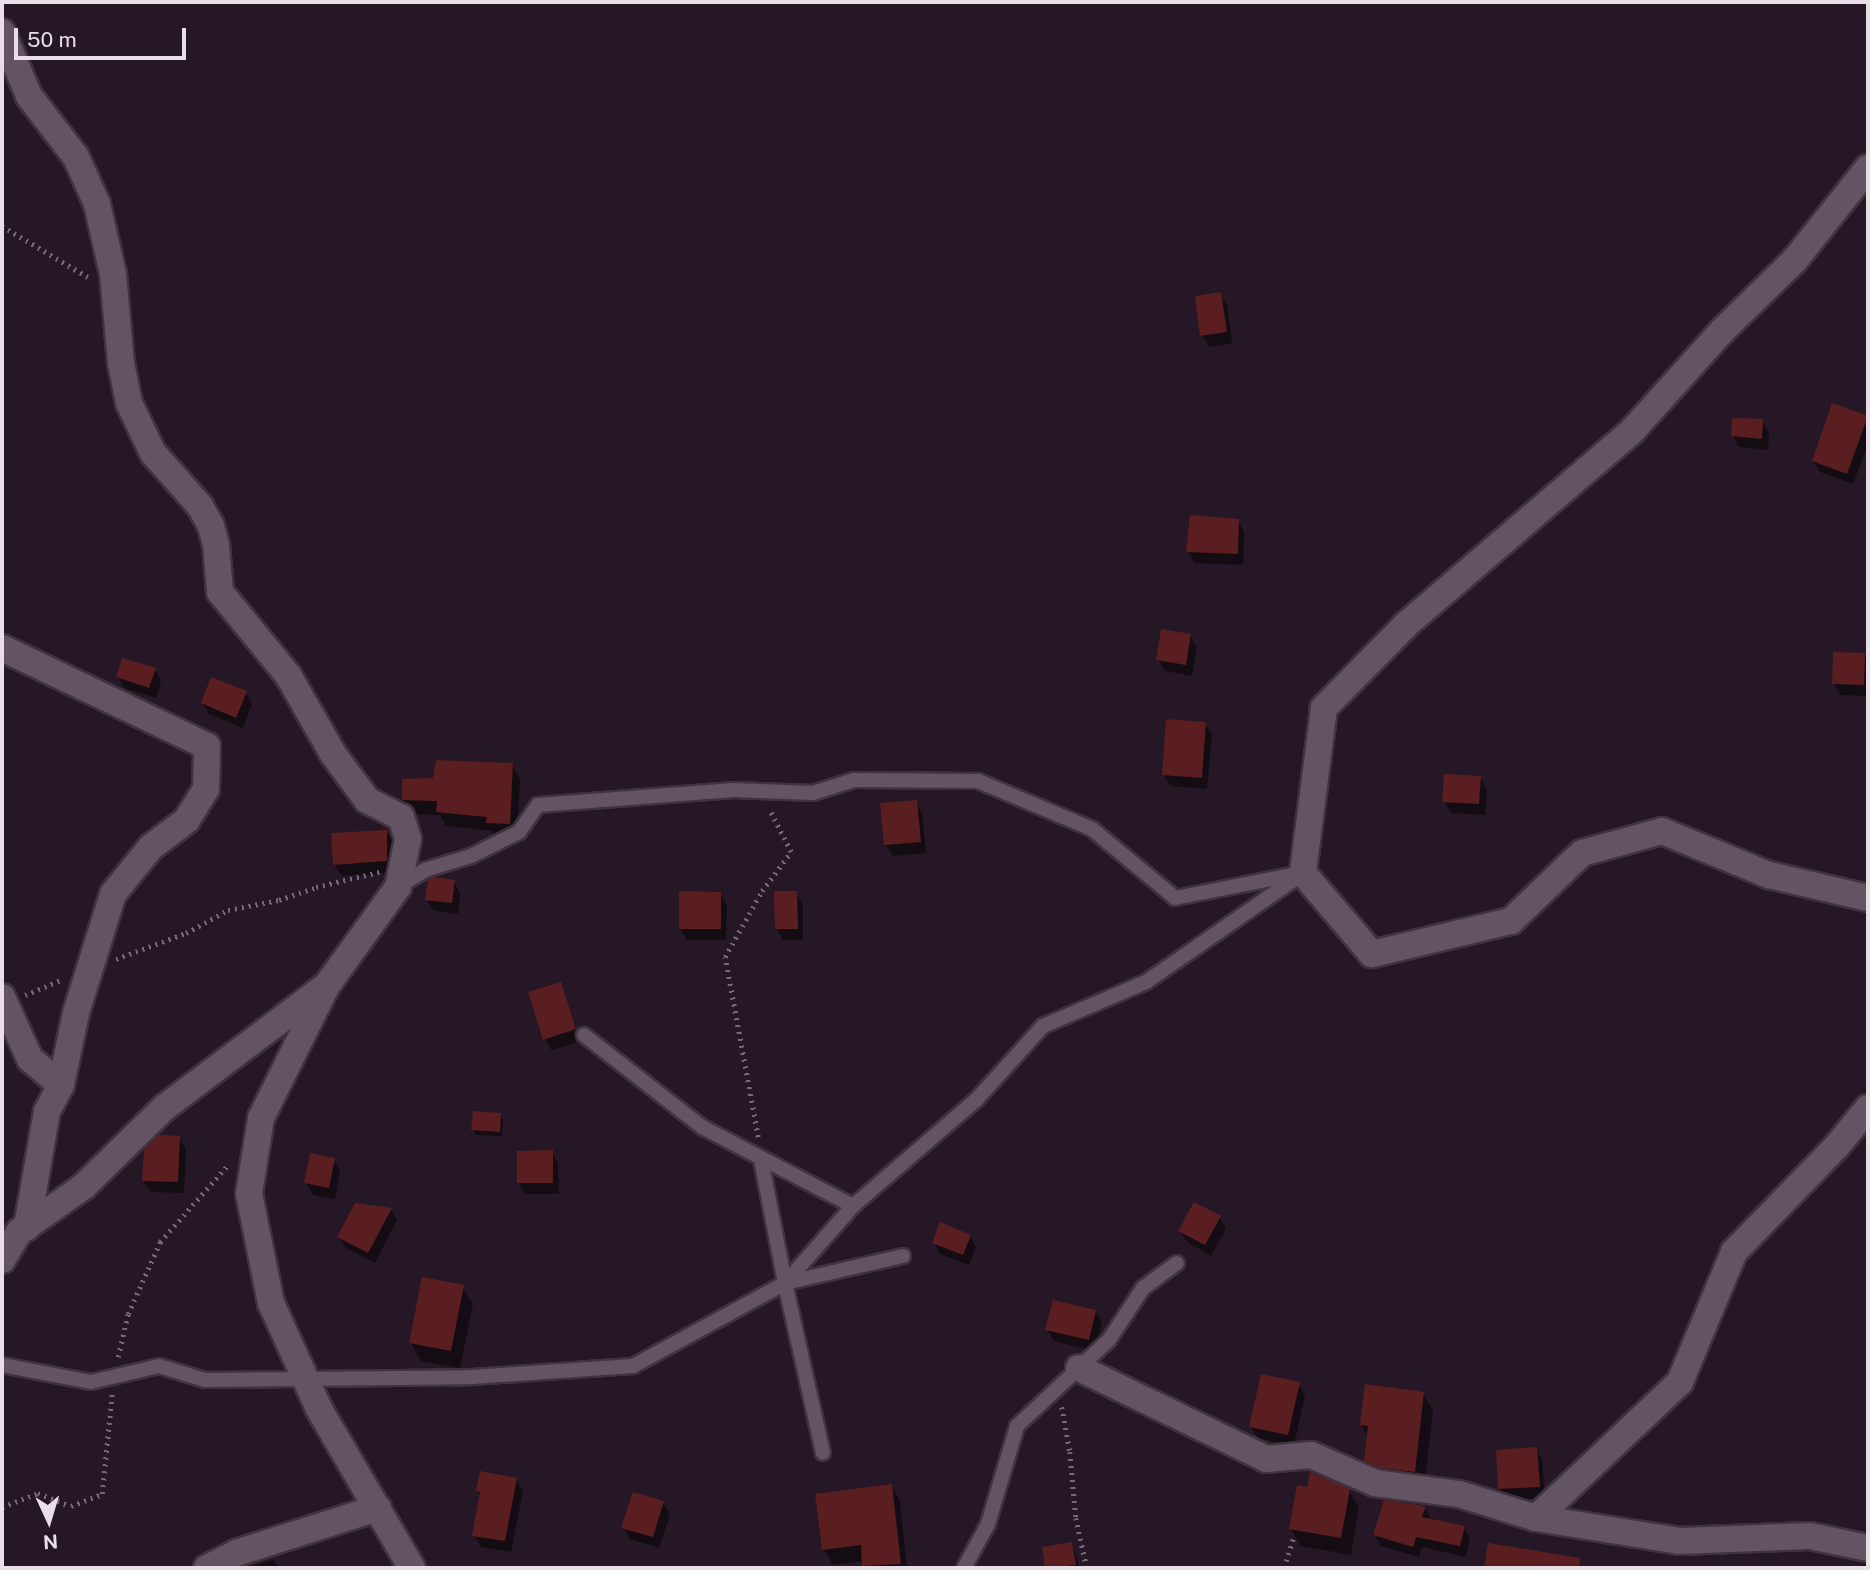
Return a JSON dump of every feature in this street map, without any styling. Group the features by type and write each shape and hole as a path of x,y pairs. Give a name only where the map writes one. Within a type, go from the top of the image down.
{"street":[{"path":"2,32 29,96 76,158 97,204 107,238 129,403 152,453 200,506 211,526 216,545 220,593 288,675 333,754 367,800 401,817 408,839 400,877 327,985 261,1118 249,1194 271,1303 319,1409 412,1568"},
{"path":"1868,168 1794,261 1721,331 1632,431 1406,625 1324,708 1303,873 1372,954 1511,921 1581,853 1662,831 1769,875 1868,898"},
{"path":"2,648 207,746 206,789 187,820 151,847 113,894 76,1013 61,1085 47,1111 27,1227"},
{"path":"2,1260 19,1232 84,1186 165,1107 327,985"},
{"path":"3,1000 30,1059 61,1085"},
{"path":"1536,1518 1680,1382 1734,1252 1837,1146 1868,1108"},
{"path":"1079,1368 1266,1459 1311,1455 1375,1483 1459,1494 1536,1518 1679,1541 1810,1536 1868,1548"},
{"path":"207,1568 236,1553 378,1508"}],"lane":[{"path":"400,877 471,856 519,832 538,804 733,790 813,793 854,780 978,781 1093,829 1175,898 1303,873"},
{"path":"785,1283 853,1206 977,1099 1043,1026 1146,982 1303,873"},
{"path":"584,1035 702,1128 853,1206"},
{"path":"761,1159 785,1283 823,1453"},
{"path":"2,1365 91,1382 159,1366 205,1380 472,1377 634,1366 785,1283 904,1256"},
{"path":"964,1568 988,1524 1017,1426 1110,1340 1143,1288 1177,1263"}],"path":[{"path":"2,226 48,251 115,294"},
{"path":"760,791 791,852 762,891 725,957 761,1159"},
{"path":"3,1000 186,933 228,910 279,900 316,887 400,877"},
{"path":"2,1507 38,1493 71,1506 102,1494 114,1376 128,1314 160,1242 229,1164"},
{"path":"1058,1387 1070,1452 1076,1518 1087,1568"},
{"path":"1284,1568 1293,1538"}],"building":[{"path":"1221,292 1227,332 1200,336 1195,296"},
{"path":"1832,403 1868,416 1847,474 1812,461"},
{"path":"1732,418 1763,419 1762,439 1731,436"},
{"path":"1190,515 1239,519 1238,554 1186,552"},
{"path":"1161,629 1191,634 1186,665 1156,660"},
{"path":"1833,652 1865,653 1864,685 1832,684"},
{"path":"122,658 156,668 149,688 116,677"},
{"path":"211,677 247,691 236,718 201,703"},
{"path":"1166,719 1206,722 1202,778 1162,775"},
{"path":"436,760 513,763 510,824 486,823 487,817 436,812 437,801 402,800 402,779 433,778"},
{"path":"1444,774 1481,776 1479,804 1442,802"},
{"path":"917,800 921,842 884,845 880,803"},
{"path":"387,830 387,861 333,865 331,833"},
{"path":"434,877 455,880 452,903 425,900 428,880"},
{"path":"679,891 721,892 721,929 679,929"},
{"path":"774,891 797,891 798,929 775,929"},
{"path":"561,982 576,1029 543,1040 528,992"},
{"path":"473,1111 501,1113 500,1132 471,1130"},
{"path":"158,1135 180,1136 178,1182 142,1181 144,1150"},
{"path":"553,1150 553,1183 517,1183 517,1151"},
{"path":"310,1153 335,1158 329,1188 304,1183"},
{"path":"1194,1202 1221,1216 1205,1245 1178,1231"},
{"path":"355,1203 392,1208 368,1253 337,1237"},
{"path":"940,1222 971,1235 963,1255 932,1243"},
{"path":"422,1277 464,1285 451,1351 409,1343"},
{"path":"1053,1300 1096,1310 1089,1340 1045,1330"},
{"path":"1261,1374 1300,1382 1288,1435 1249,1427"},
{"path":"1365,1384 1424,1392 1415,1472 1379,1468 1364,1461 1368,1426 1360,1425"},
{"path":"1537,1447 1540,1487 1498,1489 1496,1450"},
{"path":"480,1471 517,1478 505,1541 472,1536 480,1492 476,1491"},
{"path":"1310,1472 1350,1489 1341,1538 1289,1529 1297,1485 1307,1487"},
{"path":"892,1484 901,1564 862,1566 861,1545 822,1550 815,1494"},
{"path":"633,1492 664,1501 653,1537 621,1528"},
{"path":"1384,1500 1426,1506 1422,1517 1465,1526 1460,1546 1416,1537 1413,1547 1373,1535"},
{"path":"1072,1542 1076,1565 1045,1568 1042,1547"},
{"path":"1488,1543 1580,1558 1579,1568 1484,1568"}]}
